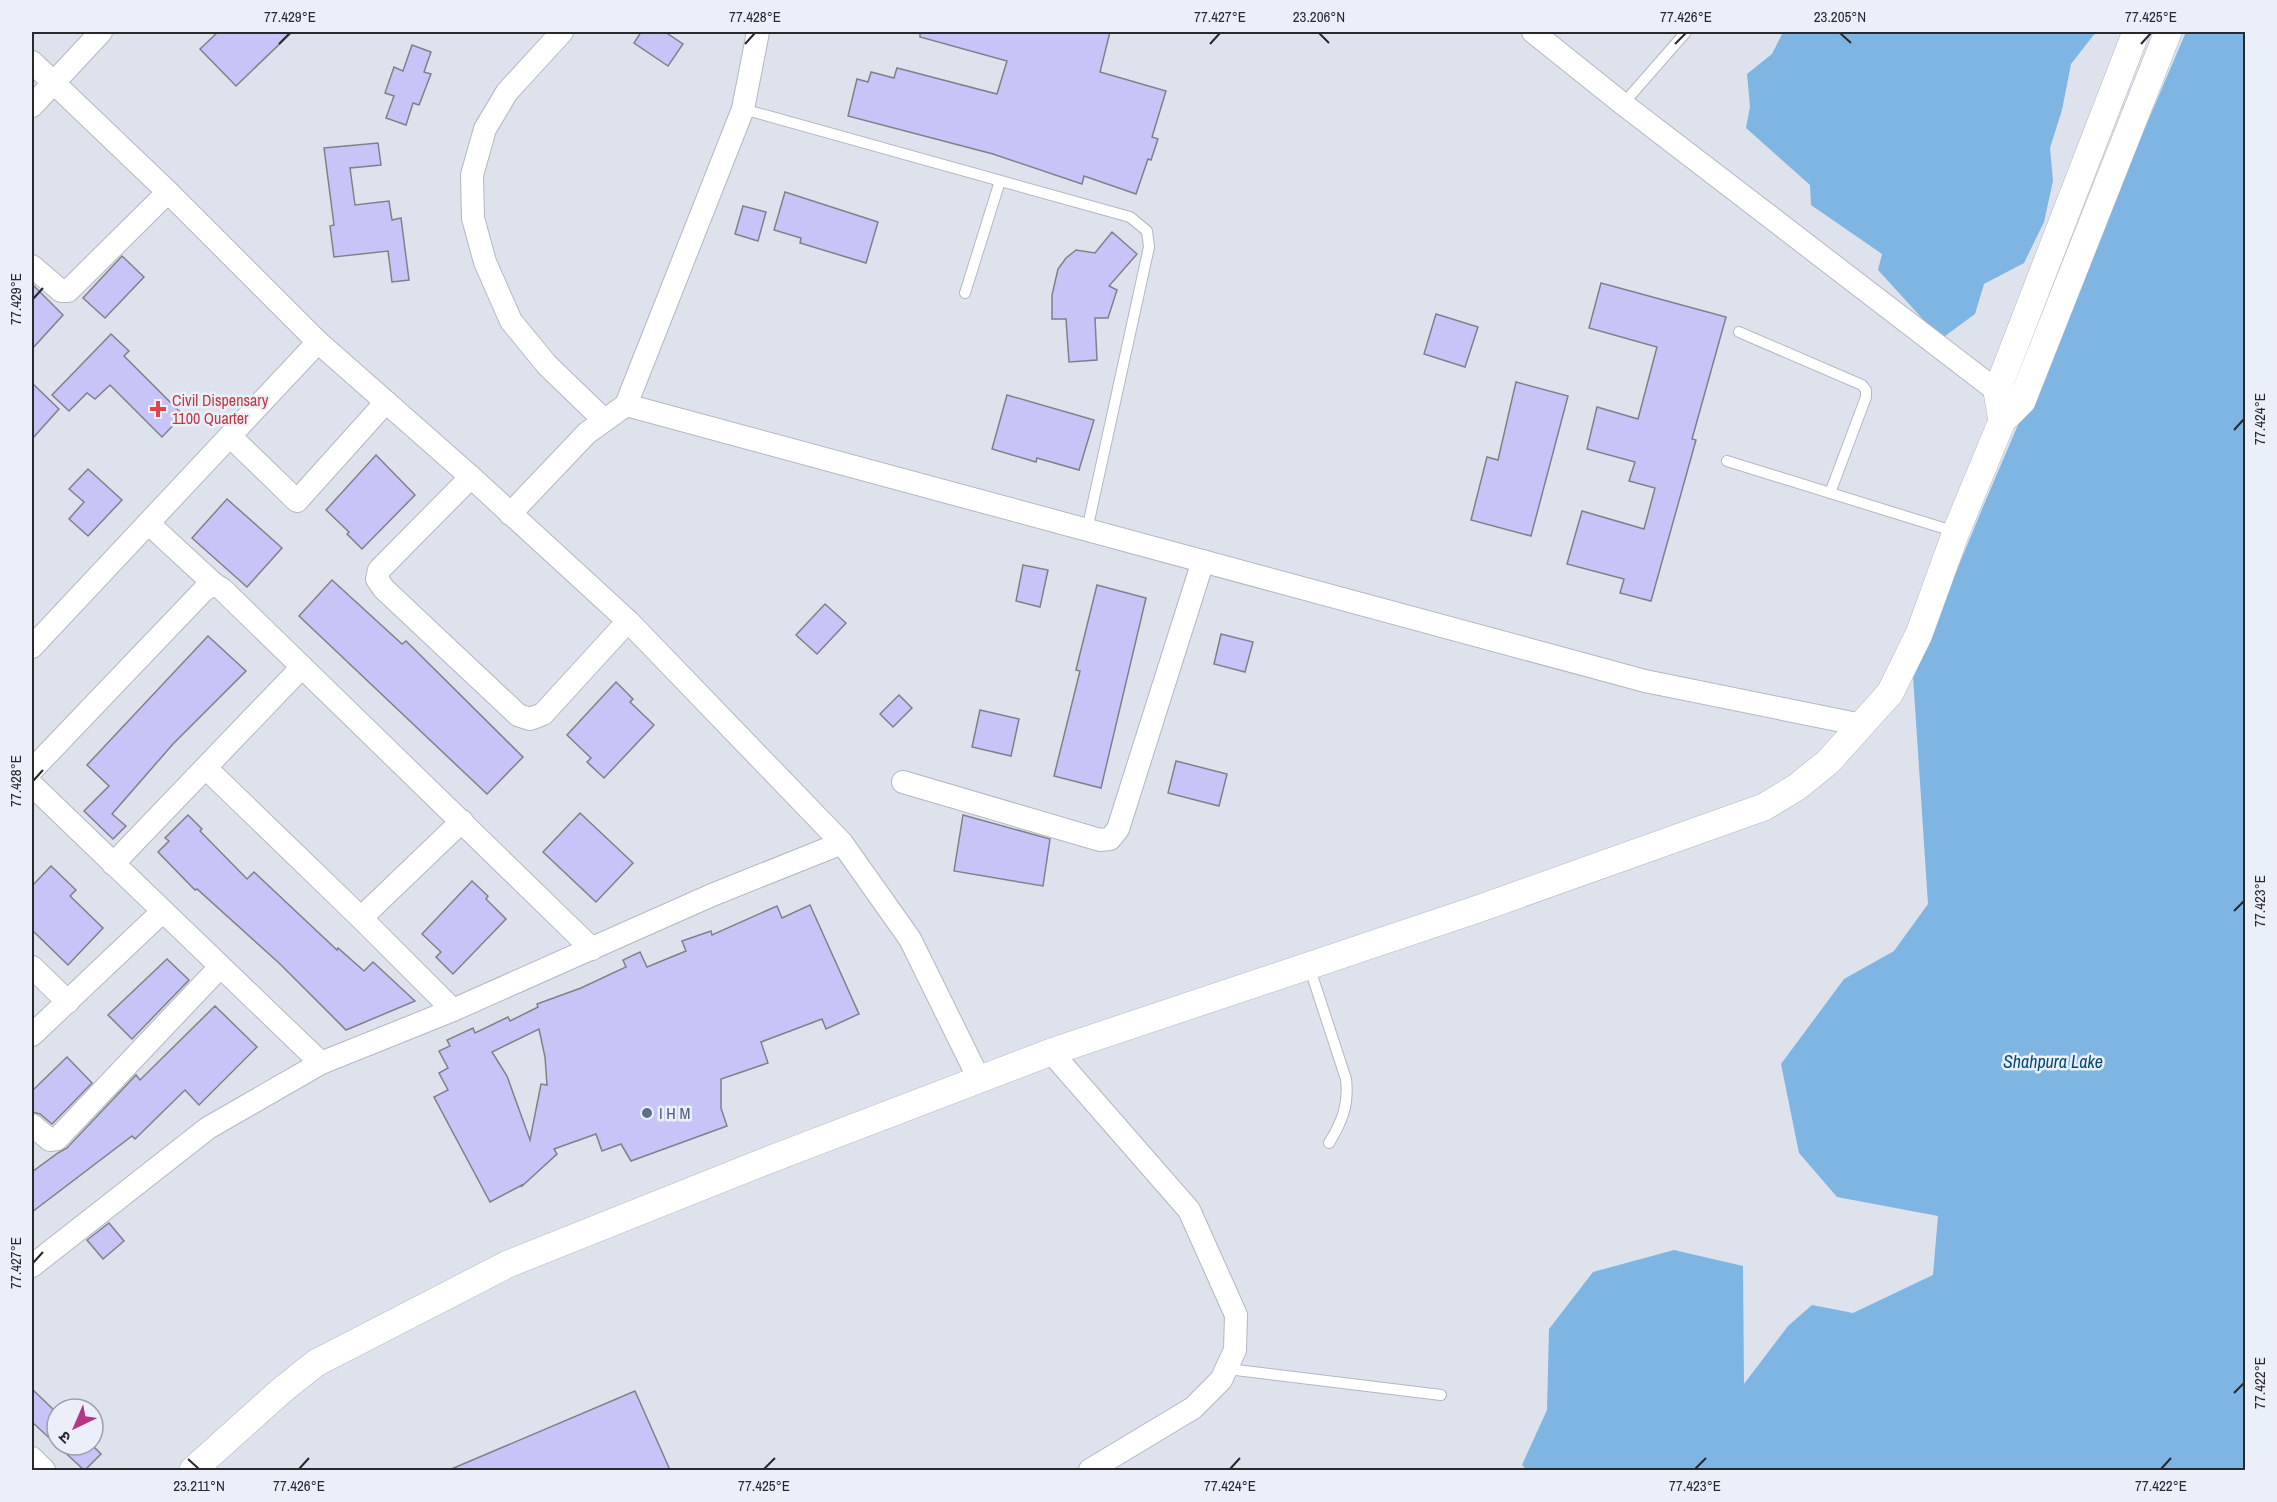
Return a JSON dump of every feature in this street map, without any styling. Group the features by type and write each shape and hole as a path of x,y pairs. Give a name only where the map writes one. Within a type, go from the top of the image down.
{"street":[{"path":"32,106 102,32"},
{"path":"562,32 507,92 485,129 472,175 473,218 485,262 511,321 547,365 604,420"},
{"path":"510,514 587,433 626,405 742,109 758,32"},
{"path":"1533,32 1996,391 2022,401"},
{"path":"2002,422 1996,391 2136,32"},
{"path":"193,1470 282,1390 316,1363 508,1264 766,1161 1051,1052 1475,910 1764,807 1797,787 1828,762 1890,693 1895,683 1919,634 1956,532 2002,422 2022,401 2168,32"},
{"path":"32,63 168,192 318,342 471,477 628,621 842,843 910,939 979,1079"},
{"path":"32,266 61,291 68,291 168,192"},
{"path":"32,647 318,342"},
{"path":"230,436 297,501 386,402"},
{"path":"626,405 1645,681 1862,725"},
{"path":"471,477 379,570 377,579 384,589 518,715 530,719 543,714 628,621"},
{"path":"148,523 222,589 592,949"},
{"path":"903,782 1100,840 1110,839 1118,829 1203,561"},
{"path":"32,770 204,590 214,584"},
{"path":"113,864 302,668"},
{"path":"206,768 453,1010"},
{"path":"36,797 113,864 321,1063"},
{"path":"361,918 462,821"},
{"path":"32,1266 208,1128 321,1063 453,1010 712,895 842,843"},
{"path":"32,1035 163,911"},
{"path":"32,967 68,1002"},
{"path":"32,1125 50,1140 57,1139 220,967"},
{"path":"1051,1052 1189,1210 1236,1315 1235,1350 1221,1380 1193,1408 1090,1470"},
{"path":"32,1458 44,1470"}],"lane":[{"path":"1623,104 1686,32"},
{"path":"742,109 1130,217 1147,231 1149,247 1087,530"},
{"path":"965,293 1000,181"},
{"path":"1739,332 1862,385 1866,390 1866,397 1830,493"},
{"path":"1727,461 1956,532"},
{"path":"1309,966 1346,1079 1348,1094 1346,1111 1329,1143"},
{"path":"1228,1369 1441,1395"}],"water":[{"path":"1783,32 2096,32 2071,64 2062,110 2050,148 2053,181 2044,222 2024,263 1984,284 1975,314 1941,339 1878,270 1882,254 1811,205 1810,185 1746,128 1750,107 1747,74 1772,54"},
{"name":"Shahpura Lake","path":"2186,32 2245,32 2245,1470 1527,1470 1522,1465 1547,1410 1549,1329 1593,1272 1674,1250 1743,1266 1744,1384 1788,1326 1812,1305 1853,1313 1933,1275 1938,1216 1837,1197 1799,1153 1781,1064 1844,979 1894,951 1928,904 1913,676"}],"building":[{"path":"218,32 292,32 236,86 200,49"},
{"path":"641,32 665,32 683,44 668,66 634,43"},
{"path":"920,32 1110,32 1100,72 1166,91 1152,137 1158,139 1151,160 1148,159 1136,194 1084,176 1082,184 993,154 848,116 857,79 868,82 871,72 894,78 897,68 997,94 1007,61 920,37"},
{"path":"412,45 431,52 424,72 431,74 419,105 413,103 406,125 386,118 394,96 385,93 394,67 403,71"},
{"path":"378,143 381,165 350,168 355,205 389,201 392,220 401,218 409,280 392,282 388,251 334,257 330,226 334,225 324,148"},
{"path":"785,192 878,222 866,263 800,243 801,238 774,230"},
{"path":"743,206 766,212 758,241 735,234"},
{"path":"1112,232 1137,254 1109,286 1117,290 1108,318 1095,318 1097,360 1069,362 1066,319 1052,319 1052,295 1058,269 1076,250 1095,253"},
{"path":"122,256 144,277 105,318 83,298"},
{"path":"1601,283 1726,317 1692,439 1696,440 1651,601 1620,593 1624,579 1567,564 1582,511 1644,529 1655,488 1629,481 1635,462 1587,449 1597,407 1638,419 1657,347 1589,328"},
{"path":"32,284 63,315 32,349"},
{"path":"1436,314 1478,327 1465,367 1424,354"},
{"path":"111,334 129,351 124,356 183,415 162,437 110,385 95,399 87,393 69,411 52,395"},
{"path":"1516,382 1568,396 1531,536 1471,520 1487,457 1498,460"},
{"path":"32,383 59,409 32,439"},
{"path":"1007,395 1094,420 1079,470 1037,458 1036,462 992,449"},
{"path":"376,455 415,495 362,549 347,534 349,532 326,510"},
{"path":"88,469 122,500 88,536 69,519 84,502 69,489"},
{"path":"227,499 282,548 247,587 192,538"},
{"path":"1023,565 1048,570 1040,607 1016,601"},
{"path":"332,580 402,644 406,641 523,757 487,794 299,616"},
{"path":"1097,585 1146,598 1101,788 1054,776 1080,671 1076,670"},
{"path":"825,604 846,623 817,654 796,635"},
{"path":"1221,634 1253,642 1245,672 1214,664"},
{"path":"208,636 246,671 173,744 112,814 126,826 113,839 84,811 109,786 87,765"},
{"path":"616,682 633,699 630,702 654,725 604,778 587,762 591,758 567,735"},
{"path":"899,695 912,708 893,727 880,714"},
{"path":"980,710 1019,719 1011,756 972,747"},
{"path":"1176,761 1227,774 1219,806 1168,793"},
{"path":"580,813 633,863 596,902 543,852"},
{"path":"188,815 202,829 200,831 247,879 254,872 337,950 338,948 364,971 373,962 415,1001 346,1030 279,963 197,889 195,890 158,852 169,841 165,838"},
{"path":"963,815 1050,839 1043,886 954,871"},
{"path":"51,866 76,890 70,896 103,928 68,965 32,930 32,886"},
{"path":"472,881 488,896 486,899 506,919 453,974 436,957 441,952 422,934"},
{"path":"810,905 859,1014 826,1029 822,1019 761,1042 768,1063 721,1079 721,1108 727,1126 631,1161 621,1144 602,1151 596,1134 554,1149 557,1154 521,1187 522,1185 490,1202 434,1097 448,1090 439,1073 448,1068 439,1051 450,1046 447,1040 473,1028 475,1033 508,1017 510,1021 538,1007 537,1004 581,988 626,967 623,960 640,952 647,967 686,951 682,941 711,931 712,935 777,906 782,918","holes":["539,1029 545,1057 547,1085 541,1084 530,1140 507,1076 492,1052"]},
{"path":"167,959 189,980 132,1039 108,1015"},
{"path":"215,1006 257,1047 199,1105 185,1090 135,1139 132,1136 32,1212 32,1172 67,1148 136,1075 140,1080"},
{"path":"67,1057 92,1083 52,1124 40,1114 32,1112 32,1091"},
{"path":"109,1223 124,1241 103,1259 87,1240"},
{"path":"32,1389 45,1401 45,1434 32,1422"},
{"path":"635,1391 670,1470 449,1470"},
{"path":"70,1457 98,1457 84,1470"}],"place":[{"name":"Civil Dispensary 1100 Quarter","path":"158,409"},
{"name":"I H M","path":"647,1113"}]}
